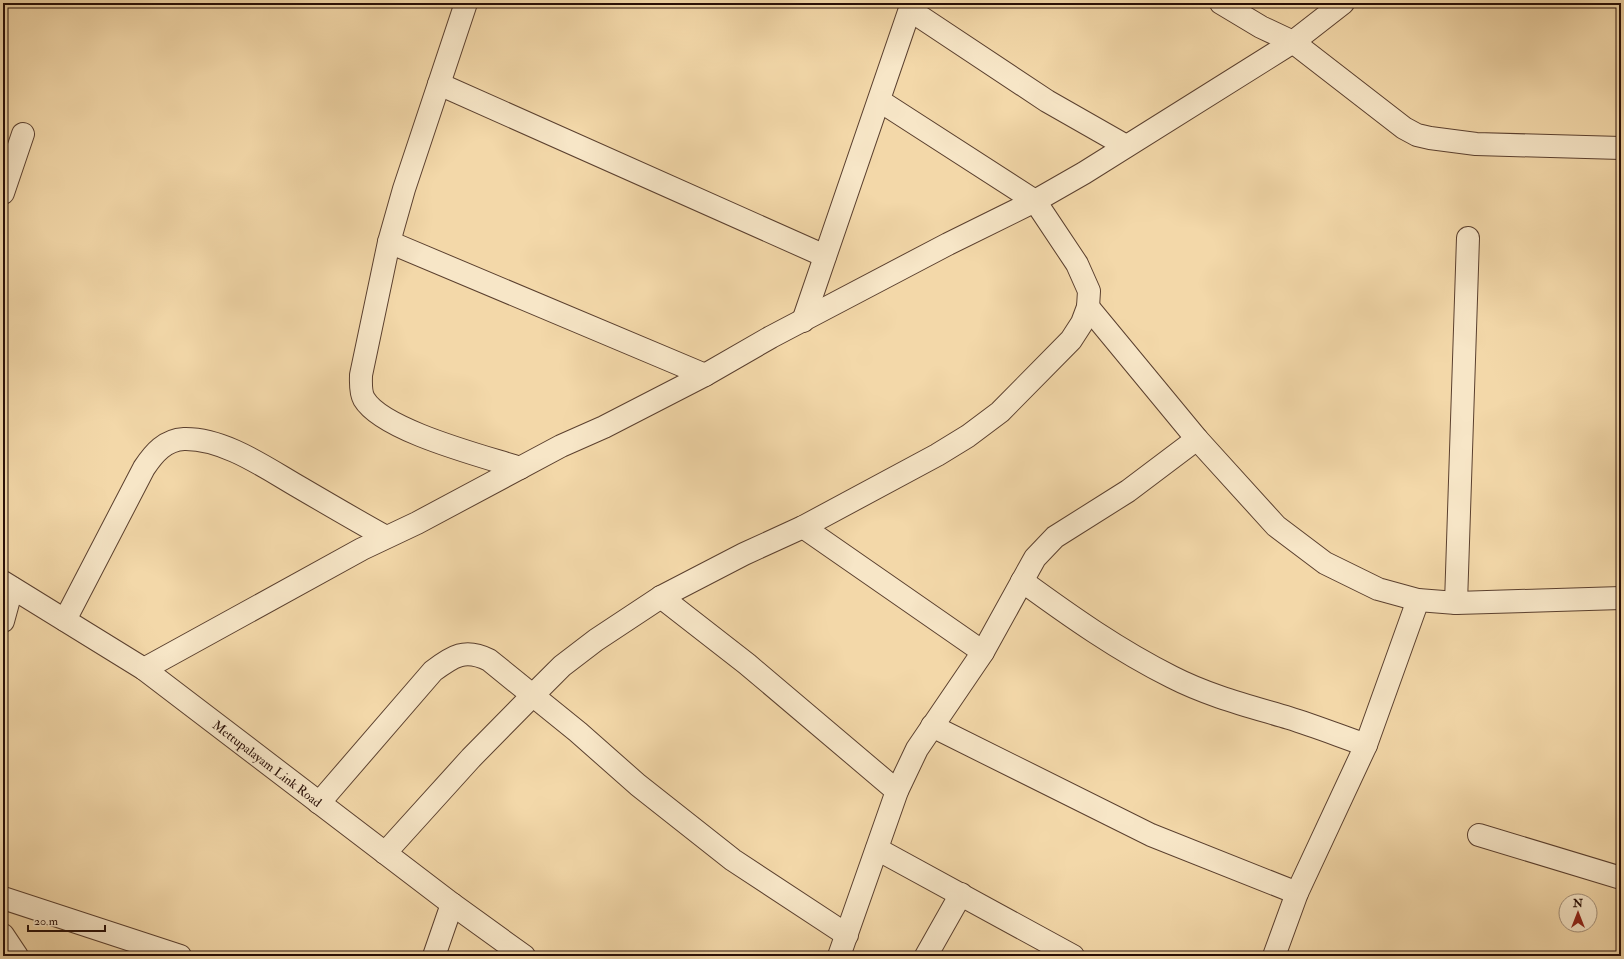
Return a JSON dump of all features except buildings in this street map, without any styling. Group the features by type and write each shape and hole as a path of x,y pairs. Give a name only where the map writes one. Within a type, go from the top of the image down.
{"street":[{"path":"466,3 404,189 389,242 361,375 363,398 372,409 387,420 411,431 520,468"},
{"path":"1221,3 1260,27 1293,42 1404,128 1417,135 1476,144 1621,148"},
{"path":"144,669 315,574 520,468 705,375 948,244 1035,201 1293,42 1343,3"},
{"path":"803,321 911,6 1047,101 1126,146"},
{"path":"439,84 825,256"},
{"path":"385,853 471,758 532,696 562,666 596,640 661,597 744,554 803,527 937,455 968,436 1000,412 1071,340 1082,323 1088,307 1089,291 1077,264 1035,201 880,100"},
{"path":"3,193 23,134"},
{"path":"1456,603 1468,238"},
{"path":"389,242 705,375"},
{"path":"1088,307 1197,440 1276,526 1325,563 1378,589 1418,600 1456,603 1621,598"},
{"path":"65,620 140,474 155,452 167,443 184,439 206,442 240,453 386,537"},
{"path":"839,956 898,791 917,749 983,652 1035,558 1055,536 1128,491 1197,440"},
{"path":"803,527 983,652"},
{"path":"1022,581 1076,621 1172,678 1243,705 1290,718 1366,745"},
{"path":"3,621 8,585"},
{"name":"Mettupalayam Link Road","path":"8,585 144,669 452,904 524,956"},
{"path":"661,597 747,664 898,791"},
{"path":"1274,956 1297,893 1366,745 1418,600"},
{"path":"319,803 428,676 450,658 464,654 476,654 489,660 578,732 638,785 733,860 847,935"},
{"path":"932,726 1151,835 1297,893"},
{"path":"1478,835 1621,878"},
{"path":"877,849 1073,956"},
{"path":"926,956 961,894"},
{"path":"3,898 180,956"},
{"path":"434,956 452,904"},
{"path":"3,935 17,956"}]}
